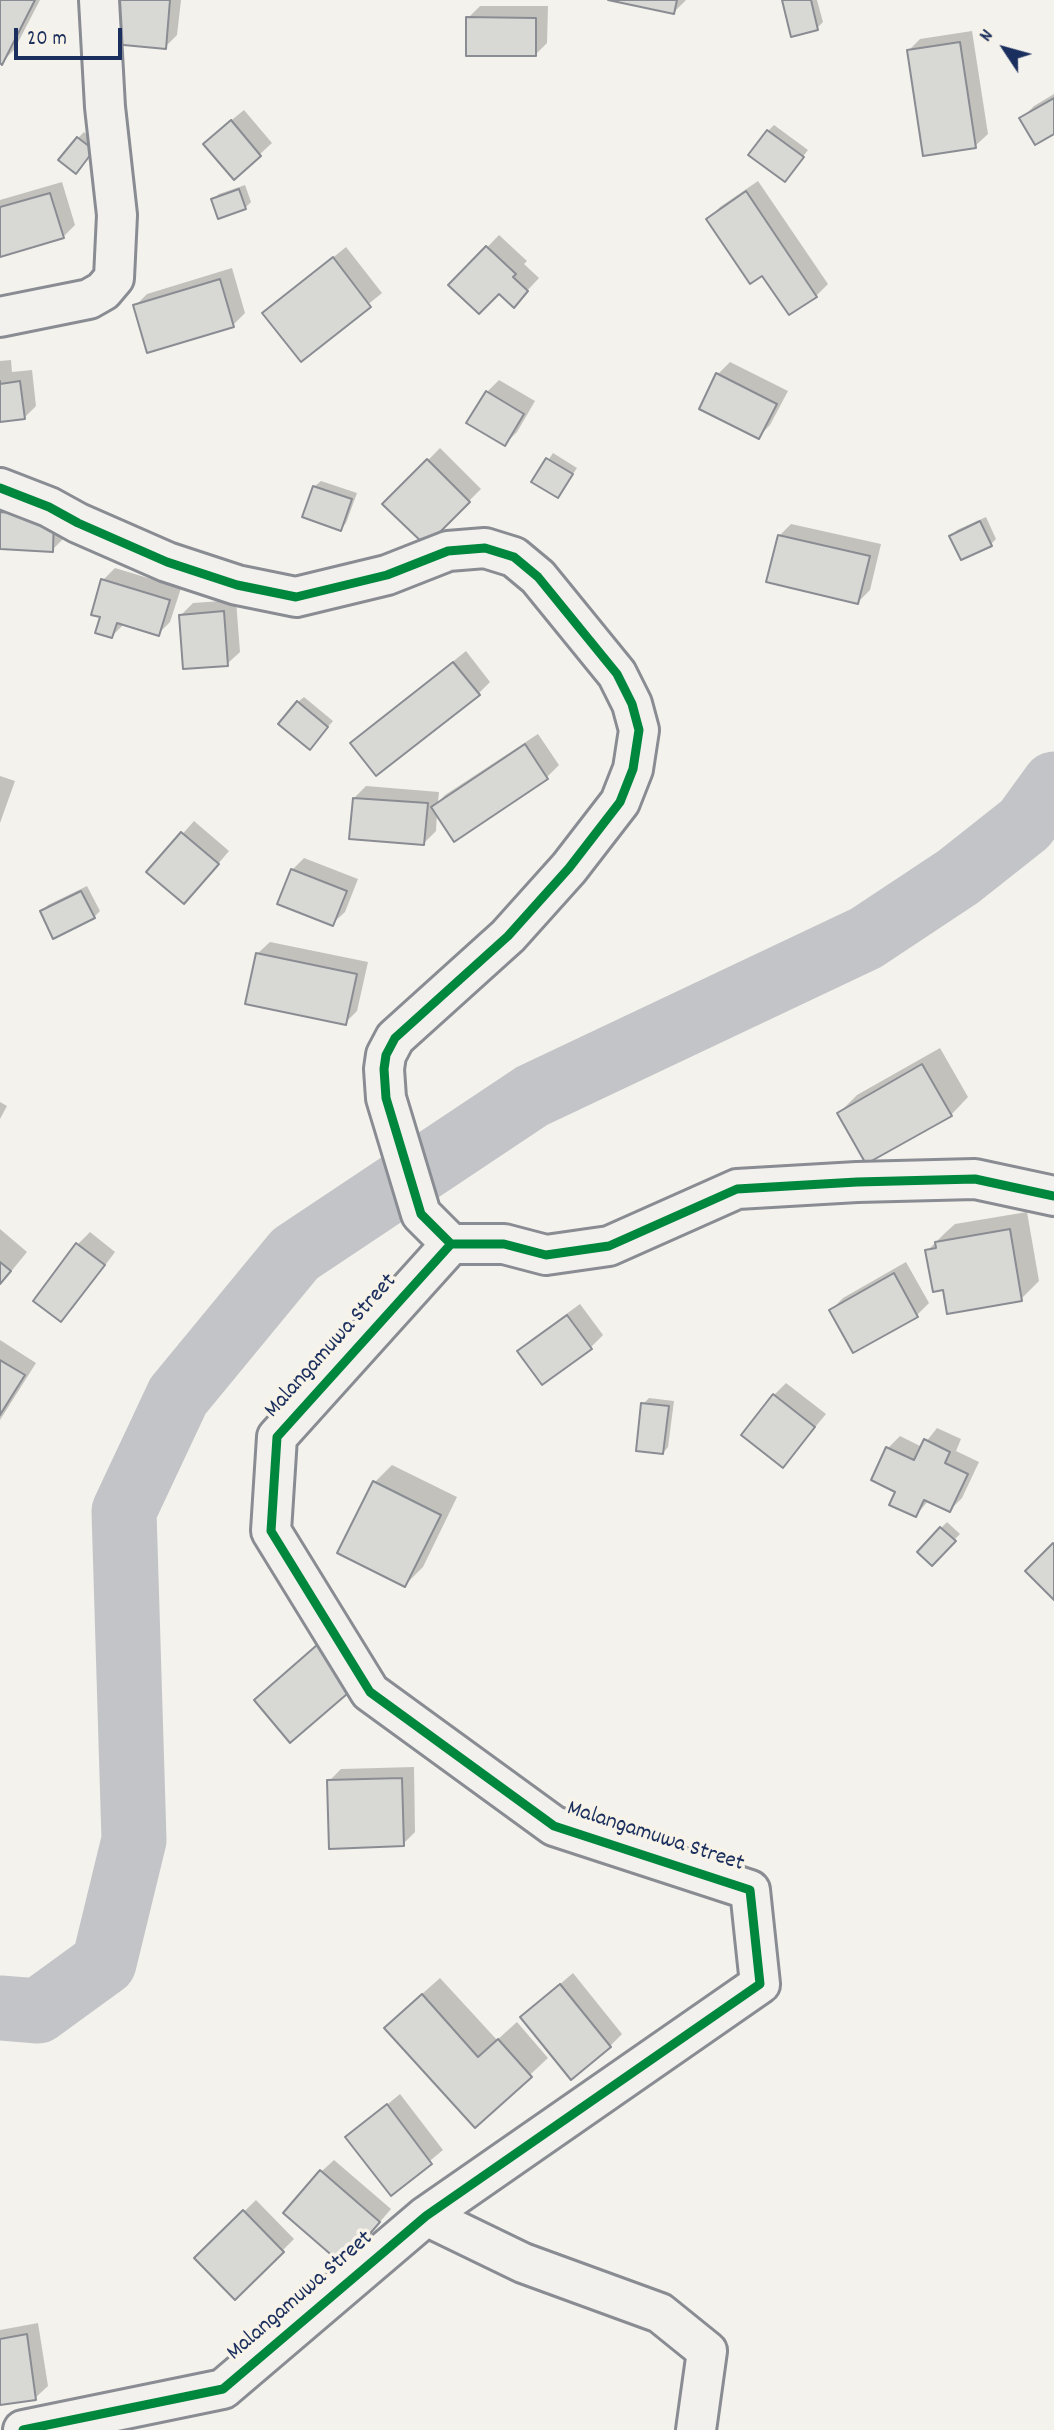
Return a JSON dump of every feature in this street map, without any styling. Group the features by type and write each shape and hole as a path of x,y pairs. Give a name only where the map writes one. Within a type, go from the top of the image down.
{"street":[{"path":"0,317 89,299 103,291 114,278 117,215 105,107 99,0"},
{"path":"0,488 49,507 78,523 167,562 237,585 296,597 387,575 448,551 485,548 514,556 538,577 617,674 632,704 639,730 633,769 620,803 569,868 508,936 395,1038 386,1055 386,1098 421,1214 451,1244 504,1244 545,1255 609,1246 737,1189 975,1179 1054,1196"},
{"name":"Malangamuwa Street","path":"23,2430 223,2389 426,2216 760,1984 750,1890 554,1826 370,1692 271,1531 277,1437 451,1244"},
{"path":"426,2216 523,2263 660,2313 707,2351 696,2430"}],"building":[{"path":"0,0 35,0 2,65 0,63"},
{"path":"117,0 170,0 166,49 113,44"},
{"path":"608,0 677,0 674,14"},
{"path":"782,0 811,0 818,30 791,37"},
{"path":"466,17 536,18 536,56 466,56"},
{"path":"960,42 976,148 923,156 907,50"},
{"path":"1054,98 1054,134 1035,145 1019,118"},
{"path":"231,120 261,156 234,180 203,144"},
{"path":"767,130 804,157 785,182 748,155"},
{"path":"77,137 94,150 76,174 58,160"},
{"path":"239,189 246,209 218,219 211,199"},
{"path":"746,191 817,297 789,315 762,276 750,284 706,219"},
{"path":"50,193 64,238 0,257 0,207"},
{"path":"486,246 516,274 513,277 528,291 514,308 499,294 479,314 448,285"},
{"path":"333,257 371,307 301,362 262,313"},
{"path":"220,279 234,327 147,353 133,305"},
{"path":"716,373 777,404 759,439 699,409"},
{"path":"20,381 25,419 0,422 0,384"},
{"path":"486,391 524,414 505,446 466,423"},
{"path":"546,458 573,474 558,498 531,482"},
{"path":"427,459 470,502 426,546 382,504"},
{"path":"313,486 352,499 341,531 302,517"},
{"path":"0,512 54,514 53,552 0,549"},
{"path":"980,521 992,546 961,560 949,536"},
{"path":"778,535 870,556 858,604 766,582"},
{"path":"101,579 170,600 159,636 117,623 112,638 95,633 100,617 91,615"},
{"path":"224,611 228,666 183,669 179,615"},
{"path":"453,662 480,695 376,776 350,743"},
{"path":"297,701 328,727 310,750 278,724"},
{"path":"525,744 548,779 454,842 431,807"},
{"path":"353,798 428,803 424,845 349,839"},
{"path":"181,832 219,864 184,904 146,872"},
{"path":"291,869 347,891 333,926 277,904"},
{"path":"81,891 95,918 53,939 40,911"},
{"path":"256,953 357,974 346,1025 245,1004"},
{"path":"922,1064 952,1116 866,1164 837,1113"},
{"path":"1010,1229 1022,1301 947,1314 943,1290 933,1292 925,1250 936,1248 935,1242"},
{"path":"76,1243 105,1265 61,1322 33,1301"},
{"path":"0,1262 11,1271 0,1284"},
{"path":"894,1273 918,1317 853,1353 829,1310"},
{"path":"567,1315 592,1349 542,1385 517,1351"},
{"path":"0,1360 25,1375 0,1415"},
{"path":"773,1394 815,1427 783,1468 741,1435"},
{"path":"641,1403 669,1406 663,1454 636,1451"},
{"path":"924,1439 950,1452 945,1463 968,1474 950,1512 924,1500 916,1517 889,1505 895,1492 871,1480 886,1447 914,1460"},
{"path":"373,1481 441,1515 405,1587 337,1553"},
{"path":"940,1527 956,1541 932,1566 917,1552"},
{"path":"1054,1544 1054,1600 1025,1571"},
{"path":"317,1645 354,1688 290,1743 254,1700"},
{"path":"402,1778 404,1846 329,1849 327,1780"},
{"path":"560,1984 611,2047 571,2080 520,2017"},
{"path":"422,1994 478,2057 498,2039 532,2077 475,2128 384,2028"},
{"path":"387,2104 432,2164 391,2196 345,2137"},
{"path":"320,2170 380,2222 343,2265 283,2213"},
{"path":"243,2210 284,2252 235,2300 194,2258"},
{"path":"27,2334 36,2400 0,2405 0,2339"}],"waterway":[{"path":"0,2008 38,2011 104,1963 134,1840 124,1511 178,1396 295,1254 532,1096 866,938 958,877 1025,824 1054,784"}],"cycle path":[{"path":"0,488 49,507 78,523 167,562 237,585 296,597 387,575 448,551 485,548 514,557 538,577 617,674 632,704 639,730 633,769 620,802 569,868 508,936 395,1038 386,1055 386,1098 421,1214 451,1244 504,1244 546,1255 609,1246 737,1189 975,1179 1054,1196"},
{"path":"23,2430 223,2389 426,2216 760,1984 750,1890 554,1826 370,1692 271,1531 277,1437 451,1244"}]}
